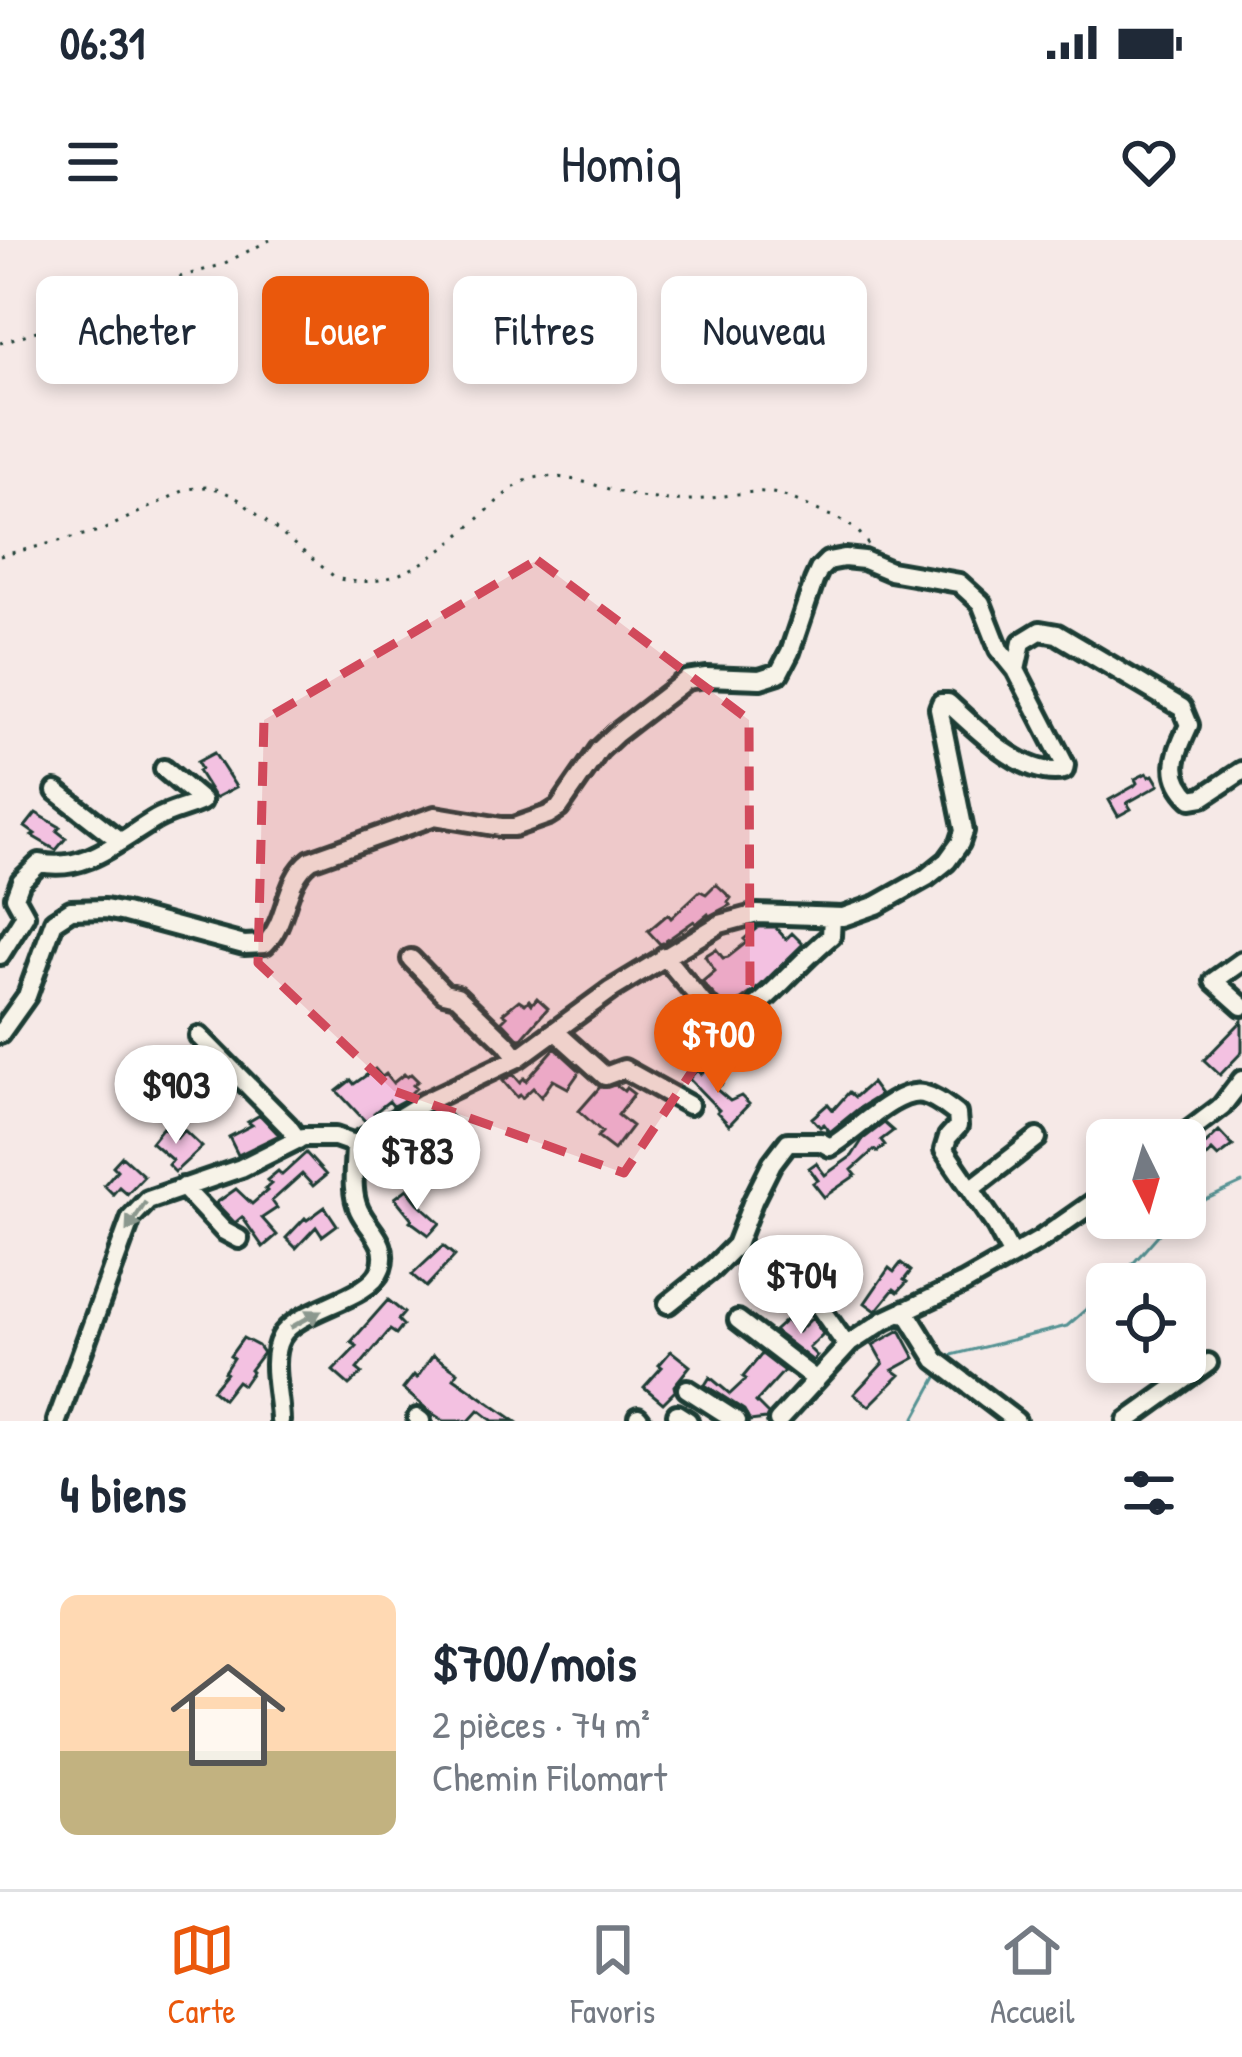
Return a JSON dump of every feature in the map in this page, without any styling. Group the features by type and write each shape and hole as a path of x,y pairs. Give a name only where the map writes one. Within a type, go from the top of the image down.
{"street":[{"path":"0,1034 26,996 54,921 71,910 125,913 244,945 265,944 274,934 297,873 311,860 434,815 501,827 548,815 560,808 599,750 686,680 760,679 779,673 819,570 828,561 864,560 876,567 946,579 971,591 1066,765 1064,770 1044,770 999,749 948,703 941,703 964,831 947,861 927,878 843,917 757,914 720,924 611,990 518,1058 423,1102 355,1144"},
{"path":"1016,670 1022,642 1040,631 1057,634 1182,708 1189,725 1173,764 1180,788 1191,799 1203,797 1242,771"},
{"path":"0,956 25,915 15,897 21,881 40,863 53,866 97,857 162,815 202,801 164,769"},
{"path":"56,791 120,842"},
{"path":"664,956 727,1026 769,997 831,936 832,917"},
{"path":"13,934 42,950"},
{"path":"411,959 443,993 457,996 518,1058"},
{"path":"1242,961 1214,981 1242,1006"},
{"path":"555,1031 605,1076 624,1069 635,1072 689,1105"},
{"path":"200,1036 298,1140"},
{"path":"1205,1119 1242,1080"},
{"path":"668,1304 736,1245 772,1163 788,1142 821,1142 830,1147 898,1098 918,1092 957,1114 958,1126 944,1150 1012,1256"},
{"path":"60,1419 131,1218 148,1200 241,1168 312,1136 355,1144"},
{"path":"971,1190 1037,1138"},
{"path":"280,1421 275,1370 279,1339 294,1322 363,1287 381,1268 381,1240 359,1210 354,1192 355,1144"},
{"path":"183,1186 224,1231 239,1239"},
{"path":"778,1421 848,1346 905,1310 1040,1240 1086,1208"},
{"path":"809,1292 848,1346"},
{"path":"905,1310 943,1365 1016,1421"},
{"path":"738,1320 815,1379"},
{"path":"1127,1421 1208,1364"},
{"path":"687,1389 736,1421"}],"path":[{"path":"0,343 137,298 156,284 221,265 270,240"},
{"path":"0,556 88,536 187,489 206,487 238,499 336,578 360,581 418,567 521,483 547,476 657,500 768,492 788,497 854,527 868,544 876,567"}],"highlighted area":[{"path":"537,560 749,720 750,985 624,1173 394,1091 258,963 264,720"}],"building":[{"path":"214,753 236,787 215,798 197,762"},
{"path":"1147,773 1159,785 1127,803 1131,809 1118,816 1109,800"},
{"path":"36,813 60,827 57,831 66,838 56,850 25,827"},
{"path":"716,884 731,898 730,905 660,944 648,931 668,914 671,918 700,891 706,894"},
{"path":"758,927 775,927 786,939 792,933 803,944 728,1010 702,982 715,971 705,956 716,949 723,958 728,957"},
{"path":"537,998 548,1008 520,1040 502,1021 507,1016 503,1013 519,1000 532,1004"},
{"path":"1242,1021 1242,1052 1220,1075 1204,1060"},
{"path":"555,1048 580,1071 568,1088 553,1080 541,1097 533,1088 517,1097 503,1081 513,1074 520,1082 526,1081"},
{"path":"375,1069 393,1083 404,1074 418,1081 404,1100 393,1106 389,1101 366,1122 337,1091"},
{"path":"706,1069 722,1084 716,1089 730,1101 741,1096 749,1104 729,1125 689,1079 697,1070 701,1074"},
{"path":"871,1083 880,1095 830,1132 812,1118 828,1104 833,1110 849,1092 855,1097"},
{"path":"616,1085 634,1094 618,1115 632,1126 614,1150 597,1137 602,1132 579,1111 600,1087"},
{"path":"448,1113 463,1127 442,1150 422,1131"},
{"path":"260,1115 279,1135 238,1155 229,1137"},
{"path":"884,1123 893,1131 881,1140 885,1145 852,1170 856,1175 824,1197 809,1168 816,1163 825,1175"},
{"path":"163,1127 177,1138 184,1130 202,1147 175,1172 168,1165 172,1160 151,1142"},
{"path":"1219,1131 1233,1146 1218,1157 1212,1151 1206,1157 1206,1143"},
{"path":"306,1153 326,1175 313,1186 302,1174 272,1201 277,1208 262,1218 277,1235 263,1247 242,1217 235,1223 216,1203 236,1189 252,1204 267,1191 271,1184 267,1180 278,1171 282,1175"},
{"path":"122,1156 144,1176 127,1194 119,1187 113,1194 104,1185"},
{"path":"407,1189 440,1223 429,1235 410,1221 395,1198"},
{"path":"325,1207 337,1225 322,1236 316,1227 296,1248 286,1238 305,1218"},
{"path":"443,1246 455,1256 426,1287 412,1275"},
{"path":"901,1263 911,1271 907,1282 898,1292 894,1289 876,1311 865,1303 889,1268 894,1272"},
{"path":"388,1300 404,1313 398,1320 403,1325 396,1334 390,1330 349,1385 333,1371 357,1346 351,1342"},
{"path":"812,1318 823,1334 809,1348 817,1356 813,1361 774,1331 786,1320 798,1332"},
{"path":"900,1330 915,1358 893,1370 900,1375 869,1406 854,1394 883,1363 873,1345"},
{"path":"243,1338 263,1353 243,1385 237,1381 223,1399 212,1390"},
{"path":"671,1351 690,1366 663,1403 644,1387"},
{"path":"762,1354 784,1371 756,1402 768,1414 766,1419 750,1421 744,1410 705,1385 710,1377 730,1394"},
{"path":"433,1355 458,1372 454,1378 515,1421 493,1421 479,1410 469,1421 444,1421 430,1412 403,1389"}],"waterway":[{"path":"1206,1199 1242,1183"},
{"path":"1133,1263 1155,1239"},
{"path":"945,1362 948,1356 1067,1326 1086,1309"},
{"path":"913,1421 941,1370"}]}
